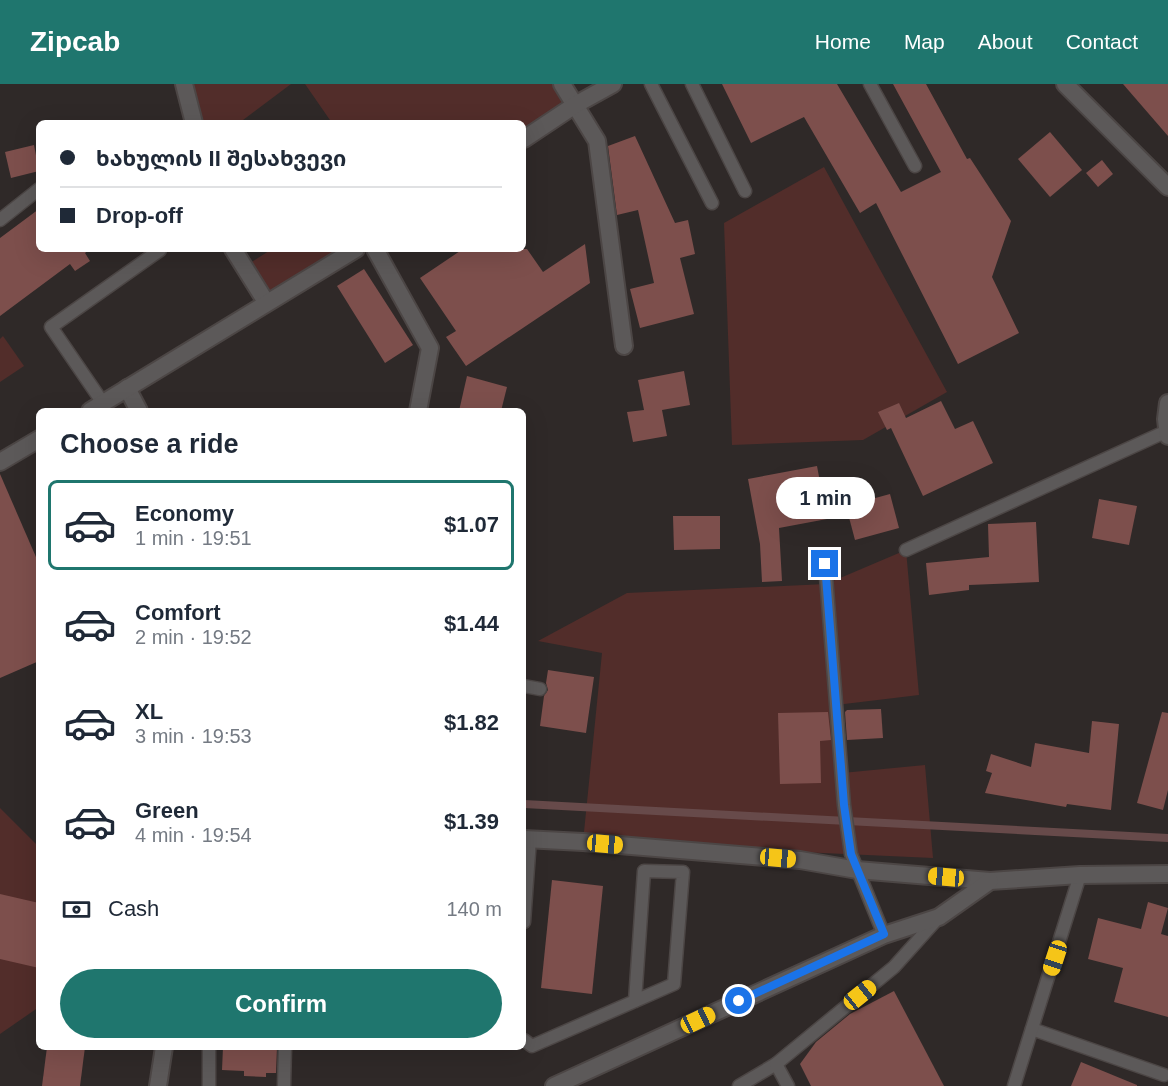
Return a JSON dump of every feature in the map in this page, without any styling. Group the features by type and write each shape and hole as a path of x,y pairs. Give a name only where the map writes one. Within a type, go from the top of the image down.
{"street":[{"path":"184,84 193,120"},
{"path":"562,84 597,141 624,346"},
{"path":"526,139 575,105 614,84"},
{"path":"1065,84 1168,187"},
{"path":"235,252 266,302"},
{"path":"97,407 351,252"},
{"path":"377,252 430,348 419,408"},
{"path":"127,388 137,408"},
{"path":"1168,403 1166,419 1168,433"},
{"path":"0,462 36,441"},
{"path":"527,839 800,860 857,870 990,880 1080,875 1168,874"},
{"path":"554,1086 884,934 939,917 990,880"},
{"path":"158,1086 164,1050"}],"lane":[{"path":"651,84 712,203"},
{"path":"692,84 746,191"},
{"path":"870,84 915,166"},
{"path":"0,220 36,191"},
{"path":"97,407 51,327 157,252"},
{"path":"906,550 1168,433"},
{"path":"825,564 844,805 851,854 884,934"},
{"path":"526,686 540,689"},
{"path":"526,867 527,839"},
{"path":"526,1042 532,1046 674,984 683,872 644,871 635,1001"},
{"path":"1014,1086 1080,875"},
{"path":"739,1086 776,1064 894,967 939,917"},
{"path":"1032,1029 1164,1075"},
{"path":"209,1050 209,1086"},
{"path":"284,1086 285,1050"},
{"path":"776,1064 788,1086"}],"shaded area":[{"path":"184,84 291,84 243,120 193,120"},
{"path":"305,84 562,84 575,105 526,138 526,120 330,120"},
{"path":"824,167 947,392 863,440 732,445 724,223"},
{"path":"267,252 351,252 266,302 244,267"},
{"path":"3,336 24,366 0,382 0,339"},
{"path":"906,550 919,695 836,705 842,773 925,765 933,858 583,842 602,653 538,641 627,593 826,584"},
{"path":"0,808 36,844 36,1009 0,1034"}],"building":[{"path":"722,84 837,84 901,192 941,172 893,84 926,84 967,159 970,158 1011,221 992,277 1019,333 958,364 876,203 860,213 804,117 751,143"},
{"path":"1123,84 1168,84 1168,136"},
{"path":"1050,132 1082,170 1050,197 1018,159"},
{"path":"635,136 675,223 688,220 695,254 680,258 694,314 640,328 630,289 654,283 638,210 617,215 608,146"},
{"path":"34,145 36,172 11,178 5,152"},
{"path":"1102,160 1113,174 1098,187 1086,173"},
{"path":"36,211 36,252 86,252 90,261 75,271 70,264 0,316 0,238"},
{"path":"585,244 590,283 466,366 446,337 456,331 420,278 459,252 526,252 527,249 543,272"},
{"path":"364,269 413,345 385,363 337,286"},
{"path":"684,371 690,405 662,410 667,436 633,442 627,412 644,410 638,380"},
{"path":"467,376 507,387 502,408 460,408"},
{"path":"941,401 955,429 973,421 993,463 923,496 891,428 887,430 878,412 899,403 906,418"},
{"path":"817,466 827,519 779,528 782,581 762,582 760,544 748,479"},
{"path":"0,474 36,557 36,662 0,678"},
{"path":"890,494 899,528 855,540 846,506"},
{"path":"1099,499 1137,506 1129,545 1092,538"},
{"path":"673,516 720,516 720,549 674,550"},
{"path":"1036,522 1039,582 969,585 969,590 929,595 926,563 989,557 988,524"},
{"path":"548,670 594,677 586,733 540,726 544,696 548,690 546,683"},
{"path":"881,709 883,738 847,740 845,712 847,710"},
{"path":"828,712 831,740 820,741 821,783 780,784 778,713"},
{"path":"1162,712 1168,713 1168,790 1163,810 1137,803"},
{"path":"1092,721 1119,724 1111,810 1067,804 1066,807 985,793 992,773 986,771 991,754 1031,767 1035,743 1089,753"},
{"path":"552,880 603,886 592,994 541,988"},
{"path":"0,894 36,902 36,967 0,959"},
{"path":"1148,902 1168,908 1161,934 1168,936 1168,1017 1114,1002 1123,968 1088,959 1098,918 1141,929"},
{"path":"894,991 944,1086 811,1086 800,1064 816,1042 850,1014"},
{"path":"47,1050 85,1050 80,1086 42,1086"},
{"path":"223,1050 277,1050 276,1073 266,1073 266,1077 244,1076 244,1071 222,1070"},
{"path":"1081,1062 1137,1085 1137,1086 1071,1086"}],"waterway":[{"path":"526,804 1168,838"}],"route":[{"path":"739,1001 884,934 851,854 844,805 825,564"}]}
